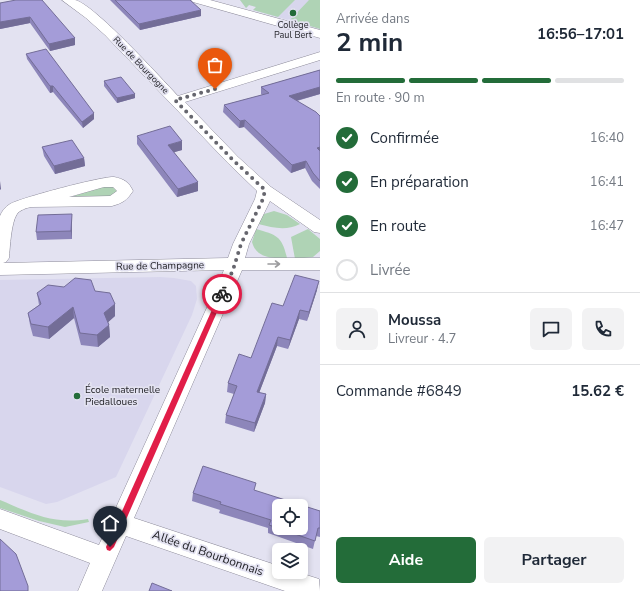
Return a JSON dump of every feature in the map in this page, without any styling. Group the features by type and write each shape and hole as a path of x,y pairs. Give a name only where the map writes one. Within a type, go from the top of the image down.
{"street":[{"name":"Rue de Bourgogne","path":"68,0 90,15 109,32 233,160 265,190 320,228"},
{"path":"197,0 320,34"},
{"path":"175,100 320,56"},
{"path":"0,258 9,213 20,205 30,202 107,182 118,183 124,188 125,191 121,197 112,200 30,202"},
{"path":"90,591 235,264 241,244 263,199 265,190"},
{"name":"Rue de Champagne","path":"0,269 235,264 320,264"},
{"path":"0,519 105,558"},
{"name":"Allée du Bourbonnais","path":"120,524 319,591"}],"shaded area":[{"name":"Collège Paul Bert","path":"240,0 320,0 320,29 253,10 256,7 249,5 246,8"},
{"name":"École maternelle Piedalloues","path":"160,277 191,281 196,286 197,299 192,315 116,477 57,502 46,504 0,487 0,280"}],"green space":[{"path":"240,0 295,0 278,17 253,10 256,7 249,5 246,8"},
{"path":"309,0 320,0 320,29 290,20"},
{"path":"105,186 111,186 118,190 115,196 74,198 73,196"},
{"path":"274,211 287,215 300,224 290,228 275,228 258,224 264,214"},
{"path":"256,229 274,235 278,238 283,245 287,258 271,258 257,251 252,242"},
{"path":"308,229 320,239 320,251 313,257 295,259 291,237"},
{"path":"0,500 42,517 64,520 88,519 89,522 65,527 39,521 0,508"}],"building":[{"path":"16,0 42,0 75,38 49,44 30,17 0,22 0,3"},
{"path":"115,0 190,0 201,10 139,24"},
{"path":"46,49 94,113 82,122 53,86 50,86 26,54"},
{"path":"320,70 320,87 289,96 320,116 320,147 317,148 320,151 320,181 306,161 292,165 245,120 240,121 224,105 269,93 261,87"},
{"path":"121,77 135,94 117,98 104,81"},
{"path":"170,126 182,141 168,145 198,182 178,189 137,136"},
{"path":"72,140 84,158 54,166 42,147"},
{"path":"72,214 71,231 36,232 38,215"},
{"path":"295,275 319,281 309,312 300,310 290,340 278,337 257,392 266,394 255,423 226,415 237,386 228,383 239,354 251,358 272,303 283,306"},
{"path":"75,278 91,280 95,291 110,293 115,304 104,313 109,325 97,335 80,333 73,307 48,327 31,324 28,313 41,304 37,293 48,285 64,287"},
{"path":"203,466 256,483 254,490 282,499 272,499 272,526 269,525 271,520 220,504 221,502 193,493"},
{"path":"308,507 320,511 320,528 318,528 315,541 298,535 308,535"},
{"path":"0,539 16,554 28,586 28,591 0,591"},
{"path":"152,583 172,591 149,591"}],"way so far":[{"path":"215,89 175,100 233,160 265,190 263,199 241,244 233,270 222,294"}],"place":[{"name":"Collège Paul Bert","path":"293,13"},
{"name":"École maternelle Piedalloues","path":"77,396"}],"route":[{"path":"110,547 222,294"}]}
